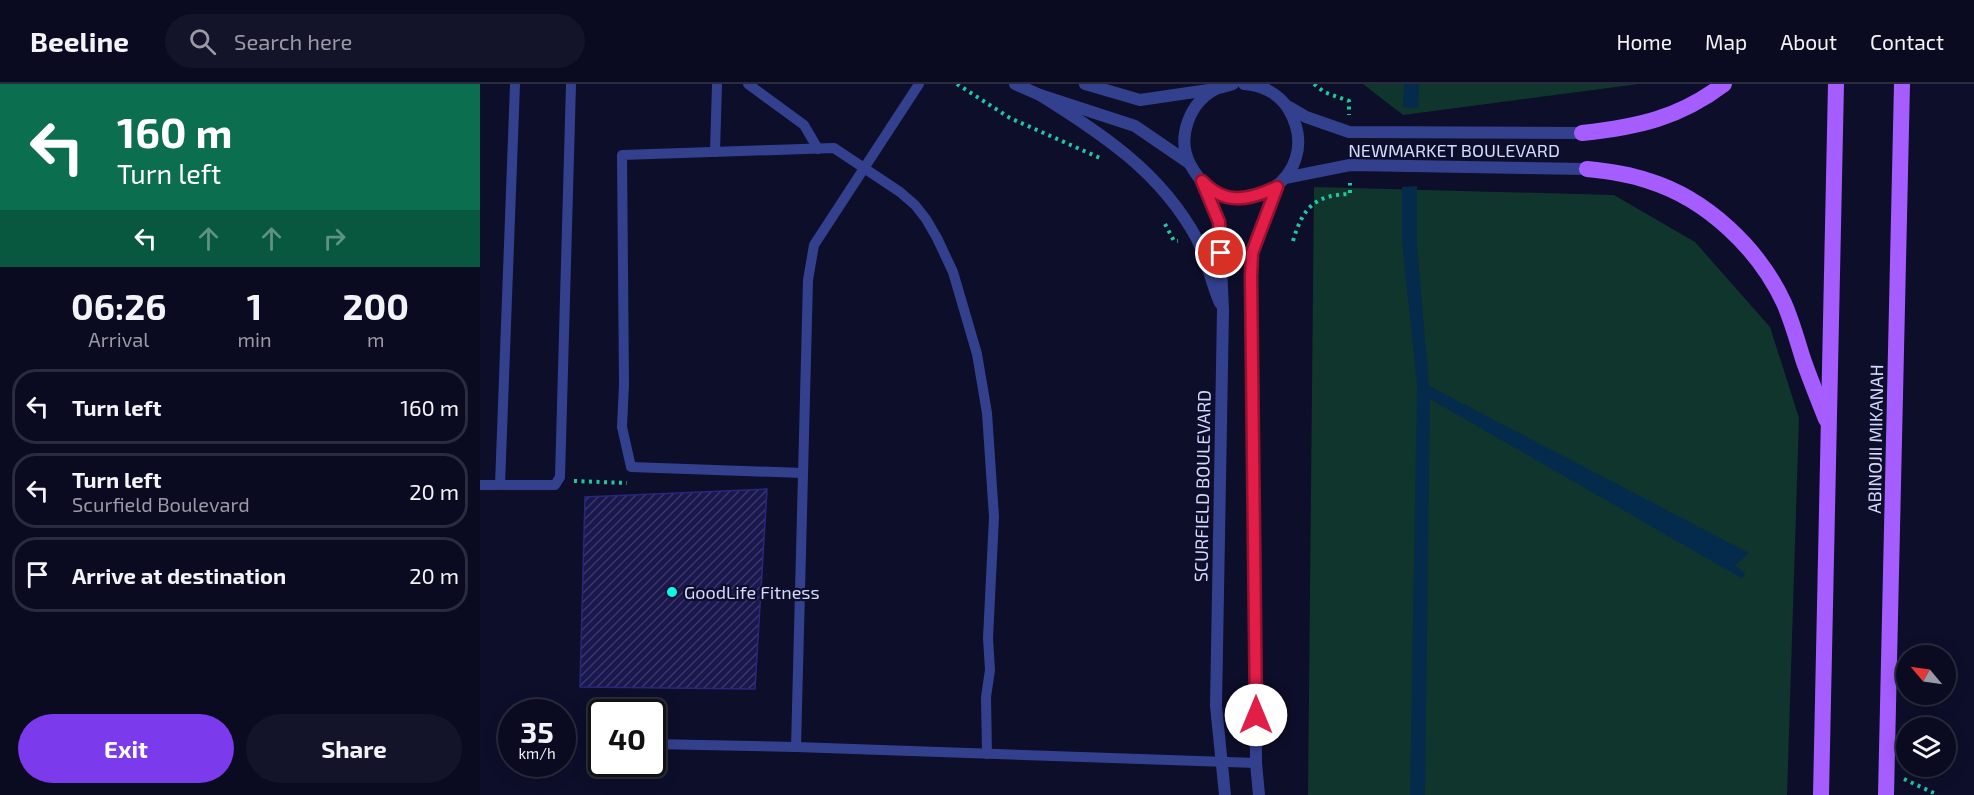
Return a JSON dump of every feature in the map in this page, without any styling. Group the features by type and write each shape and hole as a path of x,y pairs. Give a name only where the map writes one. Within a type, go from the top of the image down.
{"main road":[{"path":"1582,133 1619,129 1681,112 1724,84"},
{"path":"1821,795 1836,84"},
{"name":"ABINOJII MIKANAH","path":"1886,795 1902,84"},
{"path":"1587,169 1608,171 1651,181 1691,200 1726,226 1747,248 1773,283 1784,303 1829,425"}],"street":[{"path":"1015,84 1040,95 1135,126 1190,164"},
{"path":"1085,84 1140,100 1216,89 1233,84"},
{"name":"NEWMARKET BOULEVARD","path":"1244,84 1255,85 1273,93 1306,117 1349,132 1582,133"},
{"path":"1202,181 1186,157 1184,137 1188,117 1200,101 1216,89"},
{"path":"1040,95 1100,132 1148,172 1181,213 1198,242 1211,283 1223,310"},
{"path":"1259,795 1256,763 1255,525 1250,299 1252,253 1281,182 1296,157 1299,138 1295,121 1287,105"},
{"name":"NEWMARKET BOULEVARD","path":"1202,181 1209,189 1225,196 1243,199 1261,195 1281,182 1350,165 1587,169"},
{"name":"SCURFIELD BOULEVARD","path":"1202,181 1219,222 1223,310 1216,706 1225,795"}],"lane":[{"path":"500,485 514,84"},
{"path":"480,485 555,485 560,477 571,84"},
{"path":"716,152 717,84"},
{"path":"748,84 804,125 818,150"},
{"path":"796,747 808,280 813,245 919,84"},
{"path":"803,473 631,467 622,427 624,384 622,155 834,148 900,192 915,205 937,238 955,279 977,354 984,385 990,443 994,517 988,638 990,670 986,697 987,754"},
{"path":"666,744 1256,763"}],"path":[{"path":"957,84 1010,118 1107,161"},
{"path":"1314,84 1324,92 1349,101 1349,132"},
{"path":"1293,241 1305,211 1319,199 1350,194 1350,165"},
{"path":"1164,223 1174,241 1181,242"},
{"path":"1887,771 1938,795"}],"green space":[{"path":"1363,84 1639,84 1403,115"},
{"path":"1314,187 1614,195 1695,242 1770,327 1799,418 1787,795 1308,795"}],"water":[{"path":"1404,84 1419,84 1418,108 1403,107"},
{"path":"1417,186 1417,244 1429,386 1749,553 1729,571 1430,399 1425,795 1410,795 1417,386 1402,240 1402,187"}],"building":[{"name":"GoodLife Fitness","path":"767,489 755,689 580,687 585,497"}],"waterway":[{"path":"1732,568 1741,574"}],"place":[{"name":"GoodLife Fitness","path":"672,592"}],"route":[{"path":"1221,253 1219,222 1202,181 1209,189 1225,196 1243,199 1261,195 1277,187 1252,253 1250,299 1256,715"}]}
